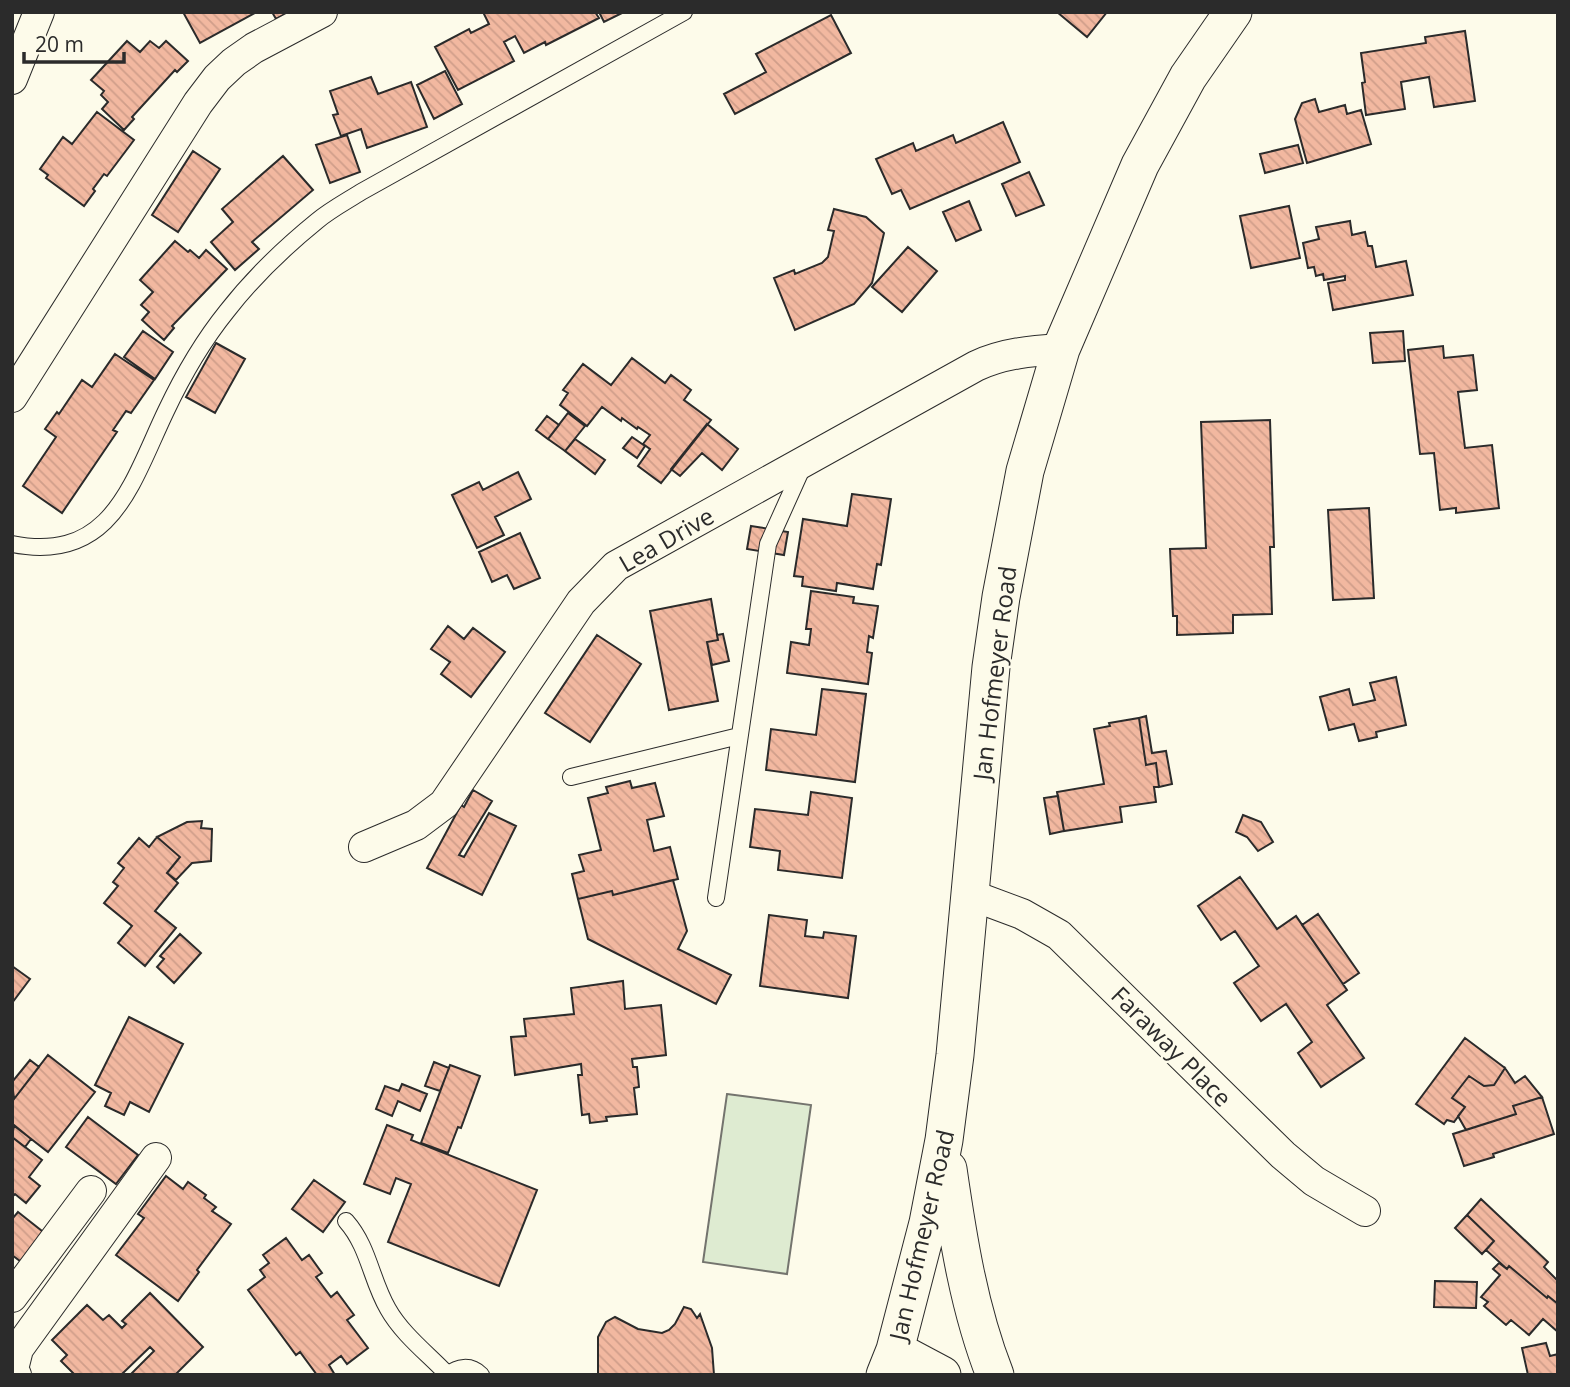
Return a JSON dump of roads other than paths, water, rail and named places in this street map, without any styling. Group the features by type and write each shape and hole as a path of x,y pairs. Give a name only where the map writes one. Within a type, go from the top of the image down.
{"street":[{"path":"12,79 39,12"},
{"path":"12,397 198,103 217,78 254,48 322,12"},
{"name":"Jan Hofmeyer Road","path":"890,1362 928,1223 944,1140 971,895 991,667 1000,597 1025,471 1061,349 1140,165 1188,77 1233,12"},
{"name":"Lea Drive","path":"364,847 416,825 444,804 581,602 616,566 995,357 1061,349"},
{"name":"Faraway Place","path":"971,895 1022,914 1059,935 1283,1155 1314,1181 1365,1211"},
{"path":"944,1140 962,1256 995,1375"},
{"path":"16,1375 13,1368 18,1349 156,1158"},
{"path":"12,1297 91,1191"},
{"path":"890,1362 942,1375"}],"lane":[{"path":"12,544 57,548 101,526 117,510 130,489 194,356 254,280 318,220 361,192 684,12"},
{"path":"716,898 768,544 807,460"},
{"path":"571,777 739,736"},
{"path":"346,1221 358,1234 366,1250 389,1312 447,1374 457,1368 467,1367 477,1370 481,1375"}]}
